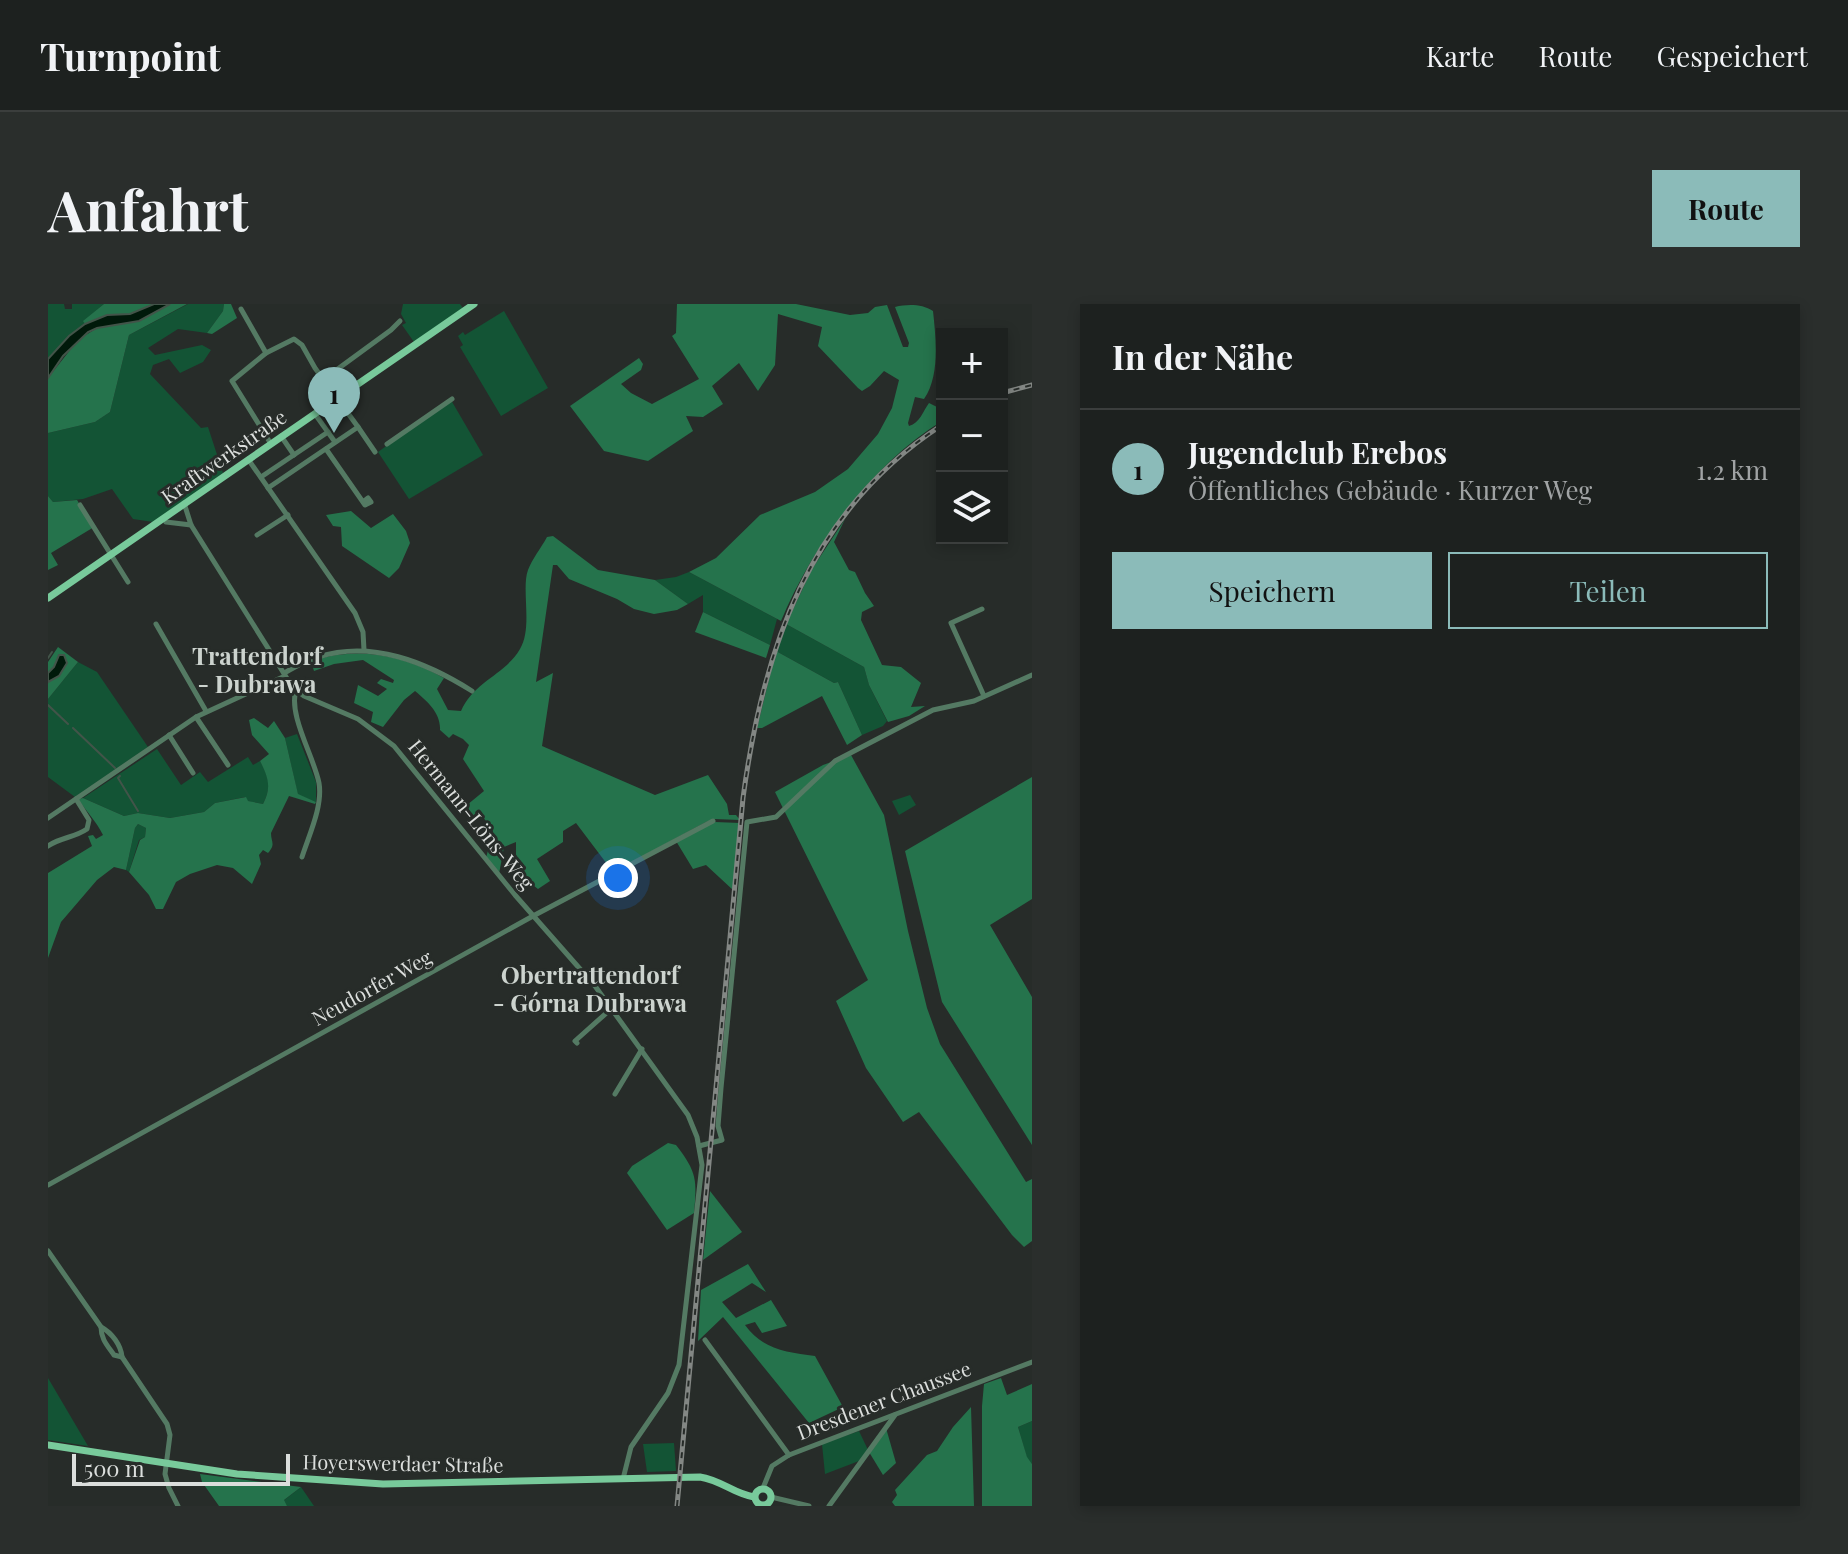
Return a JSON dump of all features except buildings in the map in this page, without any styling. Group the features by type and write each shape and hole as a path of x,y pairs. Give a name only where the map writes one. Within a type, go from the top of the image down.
{"main road":[{"name":"Kraftwerkstraße","path":"48,598 474,304"},
{"name":"Hoyerswerdaer Straße","path":"48,1445 237,1474 383,1484 700,1477 718,1481 742,1495 754,1497"},
{"path":"763,1488 770,1492 771,1497 763,1506 754,1497 763,1488"}],"street":[{"path":"241,309 266,353"},
{"path":"324,379 400,321"},
{"path":"271,444 232,381 266,353 289,340 299,341 375,452"},
{"path":"387,444 452,399"},
{"path":"315,413 335,442"},
{"path":"268,488 358,427"},
{"path":"261,477 328,432"},
{"path":"281,436 294,455"},
{"path":"325,449 363,502"},
{"path":"248,459 360,622 364,650"},
{"name":"Hermann-Löns-Weg","path":"184,503 191,525 296,690 358,719 394,745 612,1008 688,1115 699,1146 701,1182 679,1365 668,1393 631,1447 623,1479"},
{"path":"80,505 128,582"},
{"path":"257,535 288,515"},
{"path":"166,522 191,525"},
{"path":"982,609 951,623 984,696"},
{"path":"156,624 206,711"},
{"path":"48,818 206,711 320,656 364,650 403,657 443,673 472,691"},
{"path":"699,1146 722,1140 718,1126 747,822 776,817 833,763 933,710 974,701 1032,675"},
{"path":"296,690 294,697 301,731 319,784 314,818 302,857"},
{"path":"196,717 228,765"},
{"path":"169,735 193,773"},
{"path":"48,846 61,837 77,836 87,829 89,820 76,799"},
{"name":"Neudorfer Weg","path":"48,1185 533,916 713,821"},
{"path":"577,1043 575,1041 612,1008"},
{"path":"615,1094 642,1049"},
{"path":"48,1251 101,1327 108,1330 121,1349 122,1357 167,1424 170,1435 167,1482 178,1506"},
{"path":"705,1340 789,1455"},
{"name":"Dresdener Chaussee","path":"763,1488 772,1466 789,1455 1032,1362"},
{"path":"829,1506 896,1414"},
{"path":"771,1497 809,1506"}],"green space":[{"path":"48,304 64,304 65,309 72,309 72,304 104,304 48,359"},
{"path":"104,304 154,304 130,314 107,315 85,324 83,321"},
{"path":"170,304 187,304 129,335 110,412 95,422 48,433 48,378 78,340 97,328 139,321"},
{"path":"188,304 224,304 223,311 207,333 178,329 148,348 155,355 202,345 211,350 203,362 180,373 169,359 153,365 150,374 201,428 208,427 223,473 153,522 133,519 112,489 83,499 53,502 48,496 48,433 95,422 110,412 129,335"},
{"path":"224,304 231,304 237,318 212,334 207,333 223,311"},
{"path":"403,304 460,304 463,308 414,342 402,325 406,323 401,314"},
{"path":"677,304 796,304 850,315 868,313 875,307 887,305 903,347 908,347 895,307 915,305 933,311 936,357 933,379 924,399 915,397 908,423 909,426 916,422 929,403 936,406 936,425 891,460 847,509 810,564 781,621 689,572 716,558 760,515 815,492 848,469 878,434 892,408 899,380 884,371 862,391 818,346 822,327 778,314 775,365 758,391 739,363 712,386 723,404 703,417 686,416 693,431 648,461 604,451 570,406 639,358 643,364 641,370 621,384 652,404 699,379 672,336 676,333"},
{"path":"504,311 548,388 501,416 460,347 463,345 458,336 463,332 465,335"},
{"path":"451,400 483,455 409,499 378,452"},
{"path":"48,496 53,502 77,500 94,527 51,553 58,565 48,570"},
{"path":"351,511 371,528 393,514 406,531 410,543 399,568 389,578 342,546 341,527 333,526 326,515"},
{"path":"845,519 834,542 874,606 862,612 861,620 882,665 901,667 921,683 911,707 925,706 909,716 888,722 869,685 864,667 786,624 812,569"},
{"path":"553,536 598,570 655,580 688,604 677,610 654,614 634,609 569,579 557,565 553,565 536,682 553,673 542,746 655,795 708,775 727,804 729,815 736,815 740,820 714,819 706,822 613,872 576,823 563,831 563,842 537,859 550,881 538,889 516,872 516,842 504,847 499,874 486,858 493,831 483,817 473,820 467,805 484,791 463,759 469,745 453,734 449,738 440,730 436,713 428,703 415,691 383,727 371,722 373,712 354,703 358,685 378,696 387,689 377,683 381,679 393,683 394,680 363,660 334,664 314,671 311,661 362,653 412,663 444,678 437,689 448,710 461,711 474,692 514,658 520,649 526,630 528,570 547,537"},
{"path":"689,572 777,619 770,645 703,612 703,595 688,604 655,580"},
{"path":"703,612 770,645 766,658 695,632"},
{"path":"786,624 864,667 869,685 887,721 883,726 862,735 838,682 834,683 776,651"},
{"path":"58,647 78,662 48,699 48,662"},
{"path":"776,651 834,683 838,682 862,735 847,745 822,696 757,728"},
{"path":"78,662 97,672 148,747 75,797 48,777 48,699"},
{"path":"254,718 268,728 274,721 285,738 298,794 316,802 289,796 271,833 272,847 268,853 263,850 259,855 261,864 252,884 233,868 217,865 176,882 163,909 156,909 149,895 129,872 140,840 145,837 146,828 138,824 126,870 114,867 97,880 61,922 48,958 48,873 92,846 88,836 93,835 96,839 103,835 78,799 83,798 124,816 138,813 170,818 204,812 215,803 246,797 248,801 263,804 268,782 260,761 269,754 252,735 249,720"},
{"path":"297,734 316,782 316,802 298,795 285,738"},
{"path":"157,749 181,785 200,772 208,782 248,757 253,765 260,761 268,782 263,804 247,801 245,797 215,803 204,812 170,818 138,813 124,816 83,798"},
{"path":"851,755 884,815 908,931 927,1008 940,1044 1026,1182 1032,1179 1032,1241 1024,1247 919,1112 903,1122 866,1068 836,1001 868,980 775,792 823,765"},
{"path":"1032,777 1032,899 990,925 1032,997 1032,1145 942,1002 905,851"},
{"path":"910,795 916,805 899,815 892,801"},
{"path":"715,822 740,823 733,890 706,865 693,869 676,841"},
{"path":"138,824 146,828 145,837 139,840 129,872 126,870"},
{"path":"668,1143 676,1145 688,1162 694,1177 695,1192 694,1213 667,1230 627,1173 632,1166"},
{"path":"710,1191 742,1232 703,1260"},
{"path":"748,1264 766,1292 752,1283 722,1302 736,1318 771,1300 787,1326 762,1333 755,1322 745,1325 768,1345 815,1356 843,1407 809,1423 723,1317 698,1341 701,1290"},
{"path":"48,1378 88,1446 48,1440"},
{"path":"1001,1378 1007,1395 1032,1384 1032,1421 1018,1427 1032,1464 1032,1506 982,1506 984,1384"},
{"path":"971,1407 974,1506 895,1506 892,1502 897,1495 895,1490 927,1455 937,1451"},
{"path":"1032,1421 1032,1464 1027,1458 1018,1427"},
{"path":"886,1428 896,1463 883,1475 869,1452"},
{"path":"859,1431 869,1452 859,1461 825,1474 822,1444"},
{"path":"674,1443 676,1471 647,1472 643,1444"},
{"path":"200,1474 301,1487 284,1500 287,1506 219,1506"},
{"path":"301,1487 314,1506 287,1506 283,1501"}],"shaded area":[{"path":"154,304 170,304 139,321 88,332 63,356 48,378 48,359 85,324 107,315 130,314"},
{"path":"59,655 64,655 67,663 59,676 48,682 48,673"}],"waterway":[{"path":"48,658 52,652"},
{"path":"48,705 68,724"},
{"path":"73,728 115,768"},
{"path":"120,776 118,778 138,811"}],"railway":[{"path":"1008,391 1032,385"},
{"path":"677,1506 743,798 764,689 800,588 826,542 858,499 896,460 936,430"}],"place":[{"name":"Jugendclub Erebos","path":"334,433"}],"district":[{"name":"Trattendorf - Dubrawa","path":"257,671"},
{"name":"Obertrattendorf - Górna Dubrawa","path":"590,990"}]}
